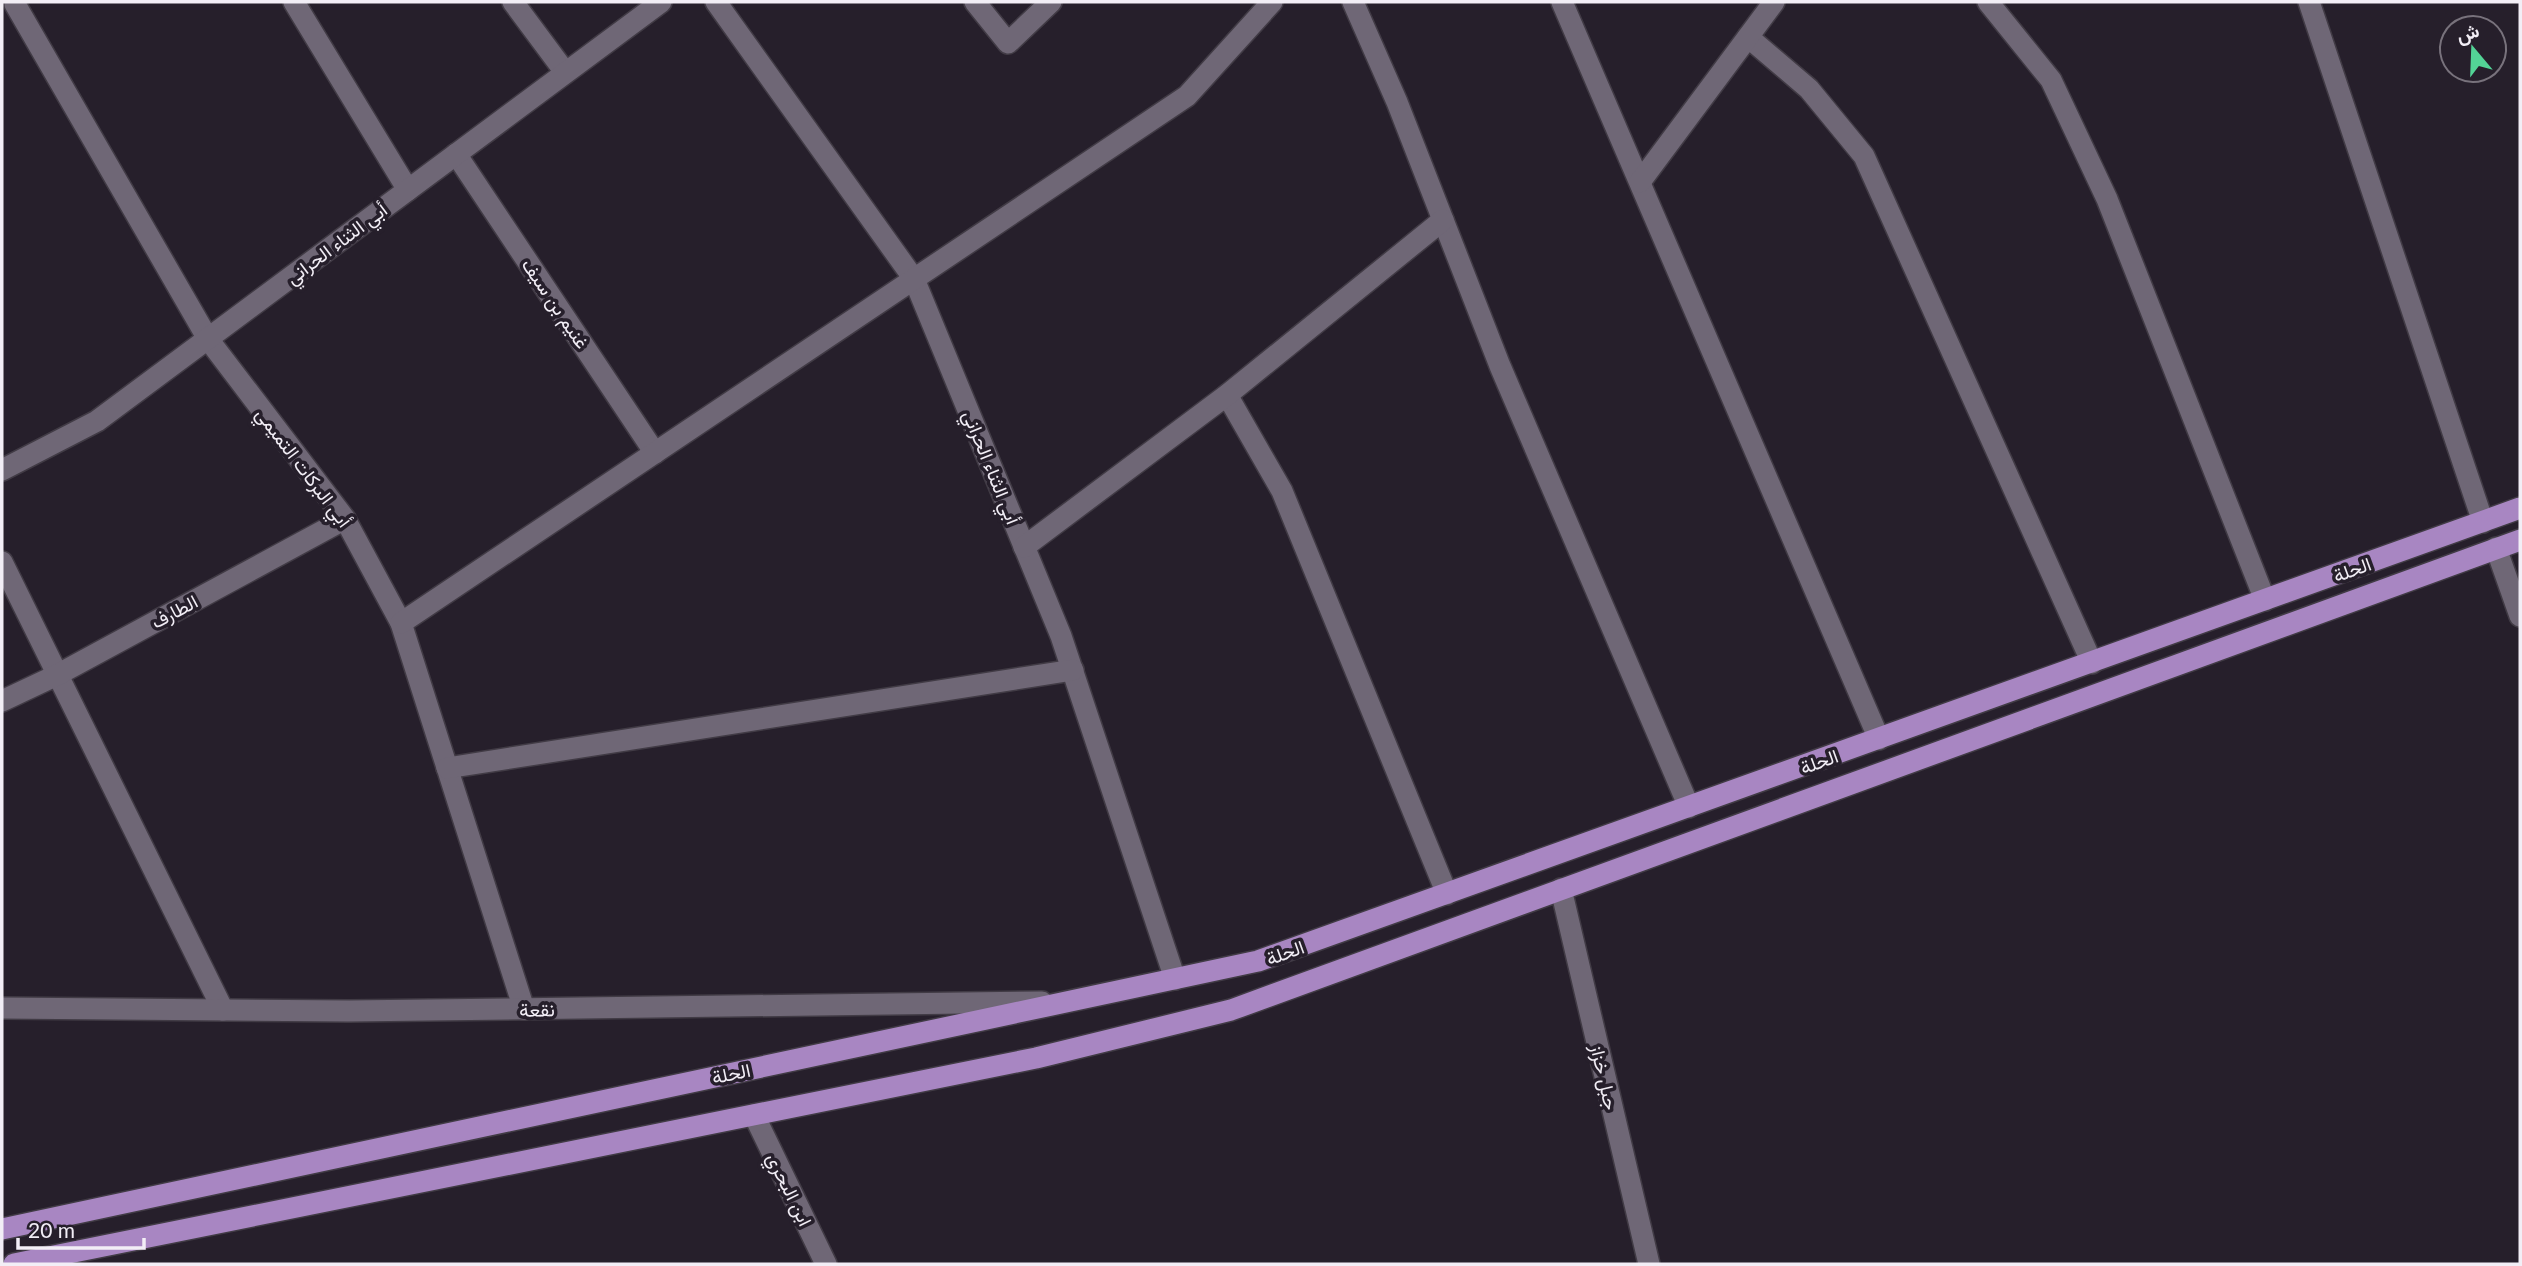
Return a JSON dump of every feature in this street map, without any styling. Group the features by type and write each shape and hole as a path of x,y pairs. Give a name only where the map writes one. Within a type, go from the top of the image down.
{"main road":[{"name":"الحلة","path":"2,1229 1258,961 2520,508"},
{"name":"الحلة","path":"14,1264 1036,1058 1231,1010 2520,540"}],"street":[{"path":"294,2 408,190"},
{"path":"513,2 565,72"},
{"name":"أبي الثناء الحراني","path":"2,470 97,421 661,2"},
{"name":"أبي الثناء الحراني","path":"716,2 914,279 1073,670 1175,979"},
{"path":"975,2 1008,43 1051,2"},
{"path":"401,623 1187,96 1272,2"},
{"path":"1353,2 1396,102 1500,366 1689,807"},
{"path":"1562,2 1879,739"},
{"path":"1640,182 1774,2"},
{"path":"1988,2 2051,80 2108,199 2265,600"},
{"path":"2309,2 2483,522"},
{"name":"أبي البركات التميمي","path":"12,6 208,340 345,519 401,623 524,1009"},
{"path":"1748,37 1809,89 1864,156 2092,663"},
{"name":"غنيم بن سيف","path":"456,154 655,453"},
{"path":"1024,547 1227,395 1443,220"},
{"path":"1227,395 1282,491 1447,894"},
{"name":"الطارف","path":"2,701 57,675 345,519"},
{"path":"2496,548 2520,616"},
{"path":"2,562 223,1010"},
{"path":"447,768 1073,670"},
{"name":"جبل خزاز","path":"1561,889 1648,1264"},
{"name":"نقعة","path":"2,1008 524,1009 1072,1002"},
{"name":"ابن البحري","path":"754,1115 826,1264"}]}
